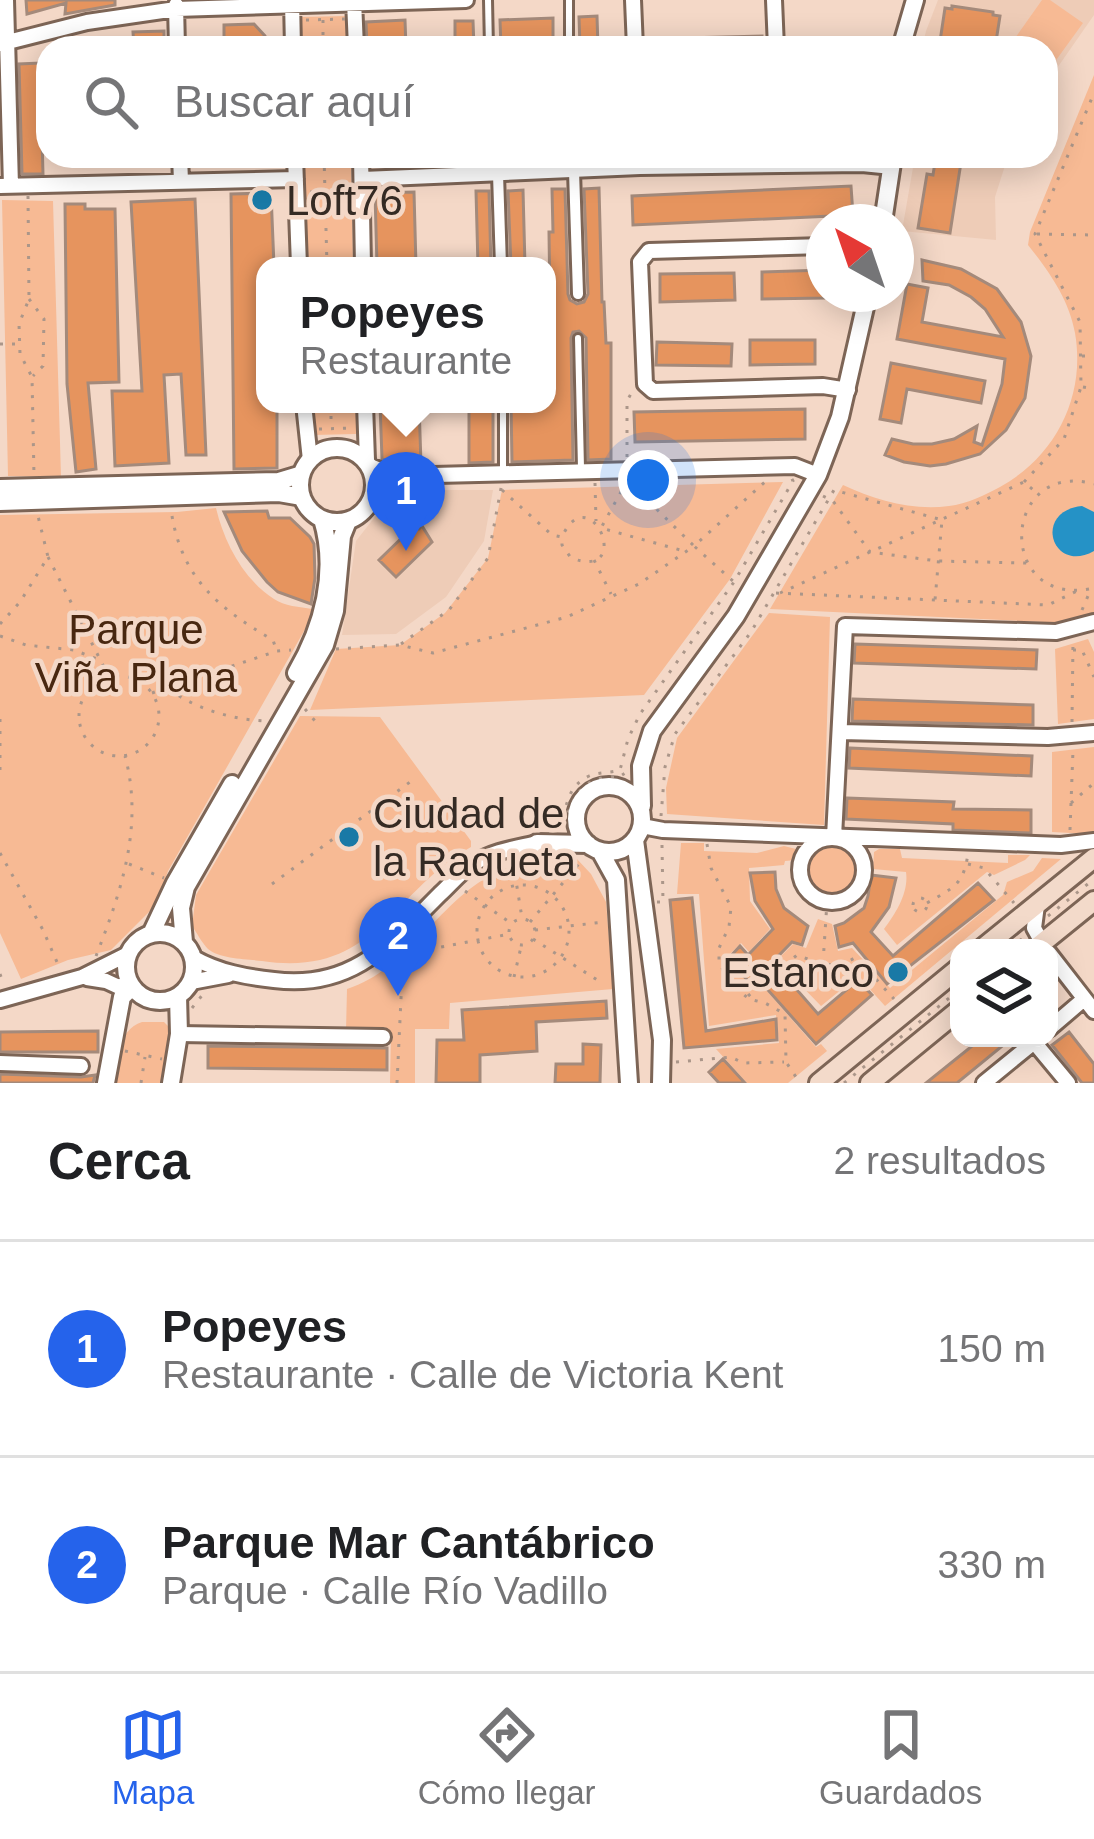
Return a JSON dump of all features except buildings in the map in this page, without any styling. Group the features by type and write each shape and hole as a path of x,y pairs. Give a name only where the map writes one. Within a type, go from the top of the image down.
{"main road":[{"path":"1038,934 1071,876 1094,858"},
{"path":"1038,934 1094,901"},
{"path":"819,1083 950,975"},
{"path":"870,1083 950,1017"}],"street":[{"path":"6,0 6,186 181,181 296,186"},
{"path":"4,43 176,5 322,12 466,0"},
{"path":"634,0 635,36"},
{"path":"774,0 776,36"},
{"path":"904,36 915,0"},
{"path":"176,5 177,36"},
{"path":"181,168 181,181"},
{"path":"295,168 299,257"},
{"path":"362,168 363,257"},
{"path":"362,185 546,168"},
{"path":"572,168 578,294"},
{"path":"886,204 891,168"},
{"path":"495,172 500,257"},
{"path":"806,247 649,251 640,262 645,384 653,391 824,386 848,390"},
{"path":"622,788 632,782 652,730 736,616 818,475 848,390 864,312"},
{"path":"302,497 304,413"},
{"path":"365,413 374,489"},
{"path":"0,488 279,481 317,453 336,448 352,450 395,476 588,476 796,466 818,475"},
{"path":"191,982 181,908 186,887 335,611 348,521 363,510 374,489 395,476"},
{"path":"0,502 279,493 302,497 322,519 329,551 328,578 317,649 268,722 175,883 151,934"},
{"path":"322,519 348,521"},
{"path":"834,837 845,626 1056,632 1094,622"},
{"path":"841,732 1048,737 1094,733"},
{"path":"636,765 642,806 638,833 662,1040 661,1083"},
{"path":"233,974 165,933 137,941 128,955 126,972 131,985 154,1001 171,1000 191,982 233,974 317,981 351,970 379,953 474,863 560,834 591,790 610,785 622,788 642,806"},
{"path":"575,818 587,854 616,880 629,1083"},
{"path":"534,840 587,854 619,851 638,833 672,831 1061,845 1094,841"},
{"path":"788,833 805,851"},
{"path":"834,837 859,852 864,872 856,892 827,902 802,883 800,861 823,838 834,837"},
{"path":"859,852 873,837"},
{"path":"1061,845 1075,863 1071,876"},
{"path":"1038,934 1089,1005 1058,1024"},
{"path":"0,1000 86,975 128,955"},
{"path":"86,975 118,987 131,985"},
{"path":"106,1083 122,998 131,985"},
{"path":"171,1083 179,1034 178,996"},
{"path":"179,1034 383,1037"},
{"path":"984,1083 1028,1047"},
{"path":"1041,1047 1068,1083"},
{"path":"0,1063 81,1066"}],"lane":[{"path":"488,0 489,36"},
{"path":"569,0 569,36"},
{"path":"578,338 588,476"},
{"path":"503,413 503,473"}],"path":[{"path":"292,9 354,8"},
{"path":"322,12 323,36"},
{"path":"777,593 1024,482 1064,439 1081,387 1080,322 1035,234 1094,93"},
{"path":"325,168 327,257"},
{"path":"296,186 325,192 362,185"},
{"path":"1035,234 1094,235"},
{"path":"29,299 44,319 43,366 32,377"},
{"path":"0,344 20,344"},
{"path":"1080,356 1094,356"},
{"path":"1081,387 1094,389"},
{"path":"331,413 332,429"},
{"path":"305,430 365,428"},
{"path":"152,693 277,650 400,645 433,653 567,617 639,584 686,552 766,483 769,475"},
{"path":"737,584 793,482 782,475"},
{"path":"588,476 596,523"},
{"path":"601,528 628,478"},
{"path":"1024,482 1038,494"},
{"path":"1080,591 1063,590 1042,580 1027,563 1020,527 1038,494 1057,483 1094,484"},
{"path":"400,645 449,610 488,558 502,490 552,535 562,537"},
{"path":"672,831 660,807 675,734 777,593 834,490 942,520"},
{"path":"808,493 831,498 869,552 1027,563"},
{"path":"35,508 48,557 109,677"},
{"path":"172,515 176,537 201,584 216,602 273,640 277,650"},
{"path":"582,519 601,528 603,549 593,560 571,558 562,545 565,530 575,521 582,519"},
{"path":"935,600 942,520"},
{"path":"601,528 686,552"},
{"path":"694,546 737,584"},
{"path":"0,624 48,557"},
{"path":"593,560 612,596"},
{"path":"523,920 513,861 537,855 530,826 557,821 569,795 589,776 620,770 640,714 752,567"},
{"path":"777,593 1048,605 1092,588"},
{"path":"0,636 26,645 74,650 100,660"},
{"path":"1072,650 1082,650 1094,677"},
{"path":"648,716 682,668"},
{"path":"109,677 133,678 152,693 159,716 157,728 142,748 125,755 95,748 81,728 82,702 97,683 109,677"},
{"path":"167,688 239,720 268,722"},
{"path":"0,719 0,775"},
{"path":"86,975 120,894 130,851 132,781 125,755"},
{"path":"534,840 561,825 582,788 599,779 625,775 636,765"},
{"path":"272,884 410,782"},
{"path":"1070,804 1094,783"},
{"path":"519,834 534,840"},
{"path":"706,842 711,868 730,907 719,962 729,982 747,997 785,1014 786,1062 800,1083"},
{"path":"0,853 43,930 65,982"},
{"path":"530,922 587,854"},
{"path":"926,903 959,883 966,865 984,868 1038,934 1094,879"},
{"path":"518,885 542,889 561,904 569,937 561,957 541,974 514,977 490,964 481,952 476,927 484,905 505,888 518,885"},
{"path":"463,889 512,924"},
{"path":"823,965 827,902"},
{"path":"512,924 530,922 533,939"},
{"path":"535,930 610,922"},
{"path":"512,924 513,942 521,945 533,939"},
{"path":"397,1083 404,954 510,934"},
{"path":"533,939 602,983"},
{"path":"514,977 521,945"},
{"path":"747,997 797,956 823,965 856,958 906,1012"},
{"path":"844,1083 950,996"},
{"path":"112,1047 175,1061"},
{"path":"141,1083 145,1057"},
{"path":"662,1062 731,1057 743,1063 786,1062"}],"shaded area":[{"path":"938,0 1094,0 1094,15 1058,67 1058,36 925,36"},
{"path":"913,168 1004,168 995,197 996,240 914,232 914,204 907,204"},
{"path":"396,490 493,490 484,541 446,597 396,634 342,635 356,541"}],"green space":[{"path":"1042,0 1050,0 1083,23 1058,57 1058,36 1016,36"},
{"path":"348,16 349,36 300,36 299,17"},
{"path":"1094,75 1094,613 1067,622 1044,622 770,609 843,485 908,506 956,505 1020,474 1051,441 1063,422 1076,379 1075,333 1063,297 1028,245"},
{"path":"304,168 351,168 353,257 307,257"},
{"path":"2,200 53,201 61,477 8,476"},
{"path":"312,413 356,413 356,434 313,435"},
{"name":"Parque Viña Plana","path":"783,482 730,579 644,695 310,710 336,649 400,645 445,613 488,558 502,490"},
{"name":"Parque Viña Plana","path":"216,508 244,570 278,601 312,609 308,624 168,871 156,905 111,950 68,960 21,979 0,933 0,515"},
{"path":"769,613 830,617 824,825 667,814 666,788 677,738"},
{"path":"1088,639 1094,652 1094,719 1058,724 1055,649"},
{"name":"Ciudad de la Raqueta","path":"300,716 380,717 471,847 443,866 378,928 331,957 300,963 219,955 208,949 192,926 196,895"},
{"path":"1094,747 1094,831 1052,832 1052,752"},
{"path":"681,843 704,843 704,851 796,849 796,860 784,865 749,868 750,901 770,929 749,952 741,943 727,957 751,986 793,944 806,948 818,919 832,924 838,951 852,948 890,988 1003,895 1007,882 1033,871 1042,858 1061,859 965,939 950,939 950,952 885,1006 858,976 821,1006 787,971 766,990 816,1047 821,1044 827,1051 788,1083 747,1083 716,1049 779,1043 776,1015 709,1026 699,894 677,894"},
{"path":"832,843 851,850 858,869 851,888 832,895 813,888 806,869 813,850"},
{"path":"900,849 902,858 1008,863 1008,855 1030,855 994,875 987,872 897,945 884,929 904,895 906,872 873,869 874,852"},
{"path":"576,858 606,902 613,989 450,1003 449,1029 415,1029 415,1083 390,1083 391,1031 346,1031 347,989 388,967 455,902 493,874 523,863"},
{"path":"142,1022 164,1022 170,1028 164,1083 115,1083 123,1039"}],"water":[{"path":"1082,506 1094,512 1094,551 1067,555 1059,549 1053,529 1066,510"}],"place":[{"name":"Loft76","path":"262,200"},
{"name":"Popeyes","path":"406,551"},
{"name":"Ciudad de la Raqueta","path":"349,837"},
{"name":"Estanco","path":"898,972"},
{"name":"Parque Mar Cantábrico","path":"398,996"}]}
